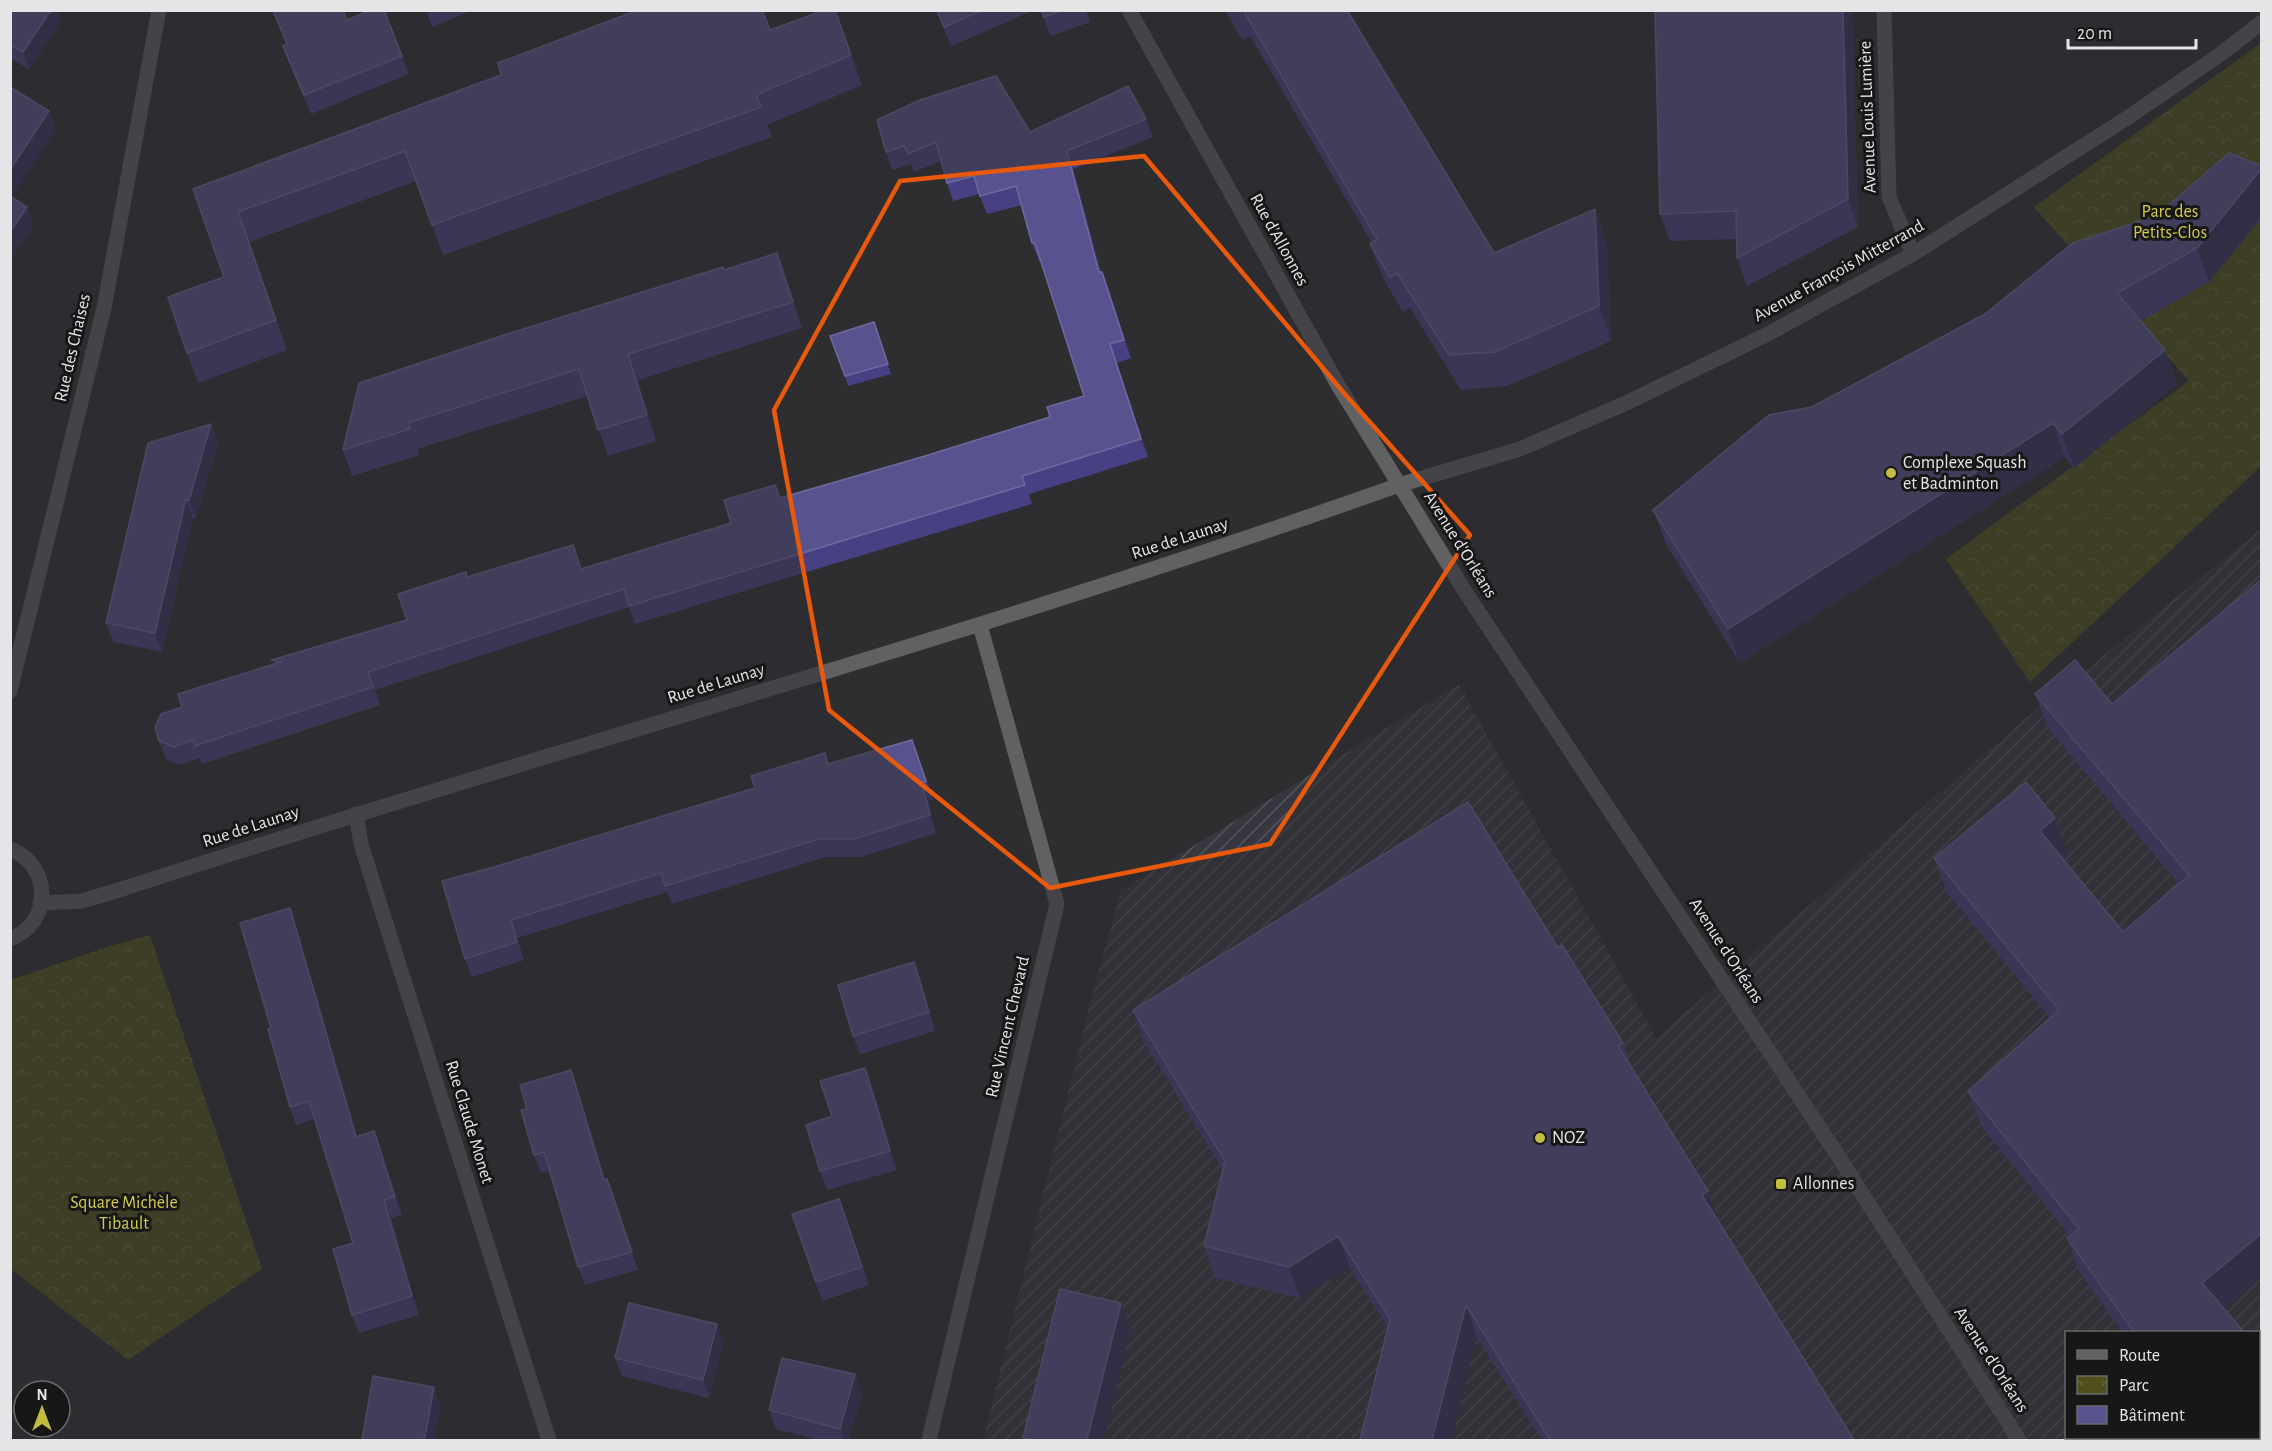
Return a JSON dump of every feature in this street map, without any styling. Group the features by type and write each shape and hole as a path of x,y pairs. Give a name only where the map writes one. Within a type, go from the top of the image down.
{"street":[{"name":"Rue des Chaises","path":"10,691 104,308 159,10"},
{"name":"Rue d'Allonnes","path":"1129,10 1338,385 1399,485"},
{"name":"Avenue Louis Lumière","path":"1884,10 1889,197 1913,254"},
{"name":"Avenue François Mitterrand","path":"1399,485 1520,449 1624,404 1768,334 1913,254 2124,120 2262,22"},
{"name":"Rue de Launay","path":"40,903 92,898 356,814 980,624 1302,520 1399,485"},
{"name":"Avenue d'Orléans","path":"1399,485 1473,602 1833,1148 2019,1440"},
{"name":"Rue Vincent Chevard","path":"929,1440 1057,904 980,624"},
{"name":"Rue Claude Monet","path":"356,814 368,867 549,1440"},
{"path":"10,849 25,855 36,869 42,892 38,917 21,935 10,939"}],"highlighted area":[{"path":"1144,156 1344,393 1470,535 1270,844 1050,888 829,710 774,410 900,181"}],"shaded area":[{"path":"2261,529 2261,1440 983,1440 1090,1003 1121,890 1459,684 1656,1038 2020,723"}],"green space":[{"name":"Parc des Petits-Clos","path":"2261,43 2261,466 2030,682 1946,559 2189,381 2034,207"},
{"name":"Square Michèle Tibault","path":"150,935 262,1269 128,1360 11,1269 11,980 110,946"}],"building":[{"path":"10,10 51,10 23,52 10,45"},
{"path":"273,10 343,10 347,20 371,10 384,10 402,56 304,95 283,46 287,44"},
{"path":"638,10 762,10 770,30 825,10 835,10 851,55 756,95 761,107 432,225 405,151 238,212 276,320 187,353 168,297 224,277 193,189 501,75 498,63"},
{"path":"937,10 983,10 944,27"},
{"path":"1041,10 1063,10 1044,17"},
{"path":"1243,10 1347,10 1494,253 1595,209 1599,306 1495,352 1449,355 1397,273 1390,277 1370,244 1377,239"},
{"path":"1655,10 1843,10 1848,199 1737,258 1736,211 1660,214"},
{"path":"996,76 1030,132 1128,86 1146,119 1067,151 1099,272 1102,272 1124,340 1110,344 1141,439 1022,476 1025,485 629,606 624,589 368,672 373,687 195,746 193,740 173,747 159,741 155,727 161,714 182,707 178,694 281,662 272,660 407,620 398,594 466,572 467,577 573,545 581,569 731,523 724,500 775,485 780,498 1050,417 1047,407 1084,396 1035,243 1032,243 1016,186 980,196 974,176 947,183 936,142 908,154 904,146 886,152 877,120 920,100"},
{"path":"10,87 49,111 10,170"},
{"name":"Complexe Squash et Badminton","path":"2229,153 2262,166 2262,168 2197,248 2117,293 2165,350 2062,434 2053,423 1728,629 1653,510 1769,415 1812,407 1985,314 2073,243 2156,216"},
{"path":"10,196 27,207 10,232"},
{"path":"777,253 793,302 628,354 647,415 598,430 579,369 408,423 410,429 343,450 359,383 507,334 723,267 724,270"},
{"path":"874,322 888,364 845,376 830,336"},
{"path":"211,424 189,500 186,499 155,633 106,623 148,443"},
{"path":"2262,579 2262,1233 2202,1283 2243,1331 2133,1331 2067,1238 2079,1229 1968,1091 2059,1010 1934,858 2026,782 2055,818 2040,831 2123,932 2189,875 2035,694 2075,660 2112,704"},
{"path":"912,740 926,781 922,783 930,815 854,839 819,839 665,886 661,873 511,920 517,942 465,959 442,881 755,788 751,776 825,753 828,764"},
{"path":"1468,802 1558,948 1562,945 1623,1043 1618,1046 1708,1191 1702,1195 1854,1440 1550,1440 1466,1305 1432,1440 1360,1440 1390,1319 1338,1236 1289,1267 1204,1246 1225,1161 1133,1010"},
{"path":"290,908 356,1137 374,1131 395,1197 384,1200 412,1296 352,1315 333,1249 353,1243 309,1101 290,1107 268,1029 271,1028 240,923"},
{"path":"914,962 929,1012 853,1036 838,985"},
{"path":"865,1068 890,1151 820,1171 806,1125 832,1116 820,1081"},
{"path":"571,1070 604,1180 607,1179 632,1252 578,1267 544,1152 534,1155 521,1110 527,1109 520,1085"},
{"path":"839,1199 862,1267 816,1282 792,1214"},
{"path":"1060,1289 1121,1303 1087,1440 1023,1438"},
{"path":"629,1303 717,1324 703,1380 615,1358"},
{"path":"2260,1351 2262,1354 2262,1392 2260,1393"},
{"path":"782,1358 855,1374 840,1429 769,1410"},
{"path":"373,1376 434,1387 425,1437 421,1437 420,1440 362,1440"}],"place":[{"name":"Complexe Squash et Badminton","path":"1891,473"},
{"name":"NOZ","path":"1540,1138"},
{"name":"Allonnes","path":"1781,1184"}]}
